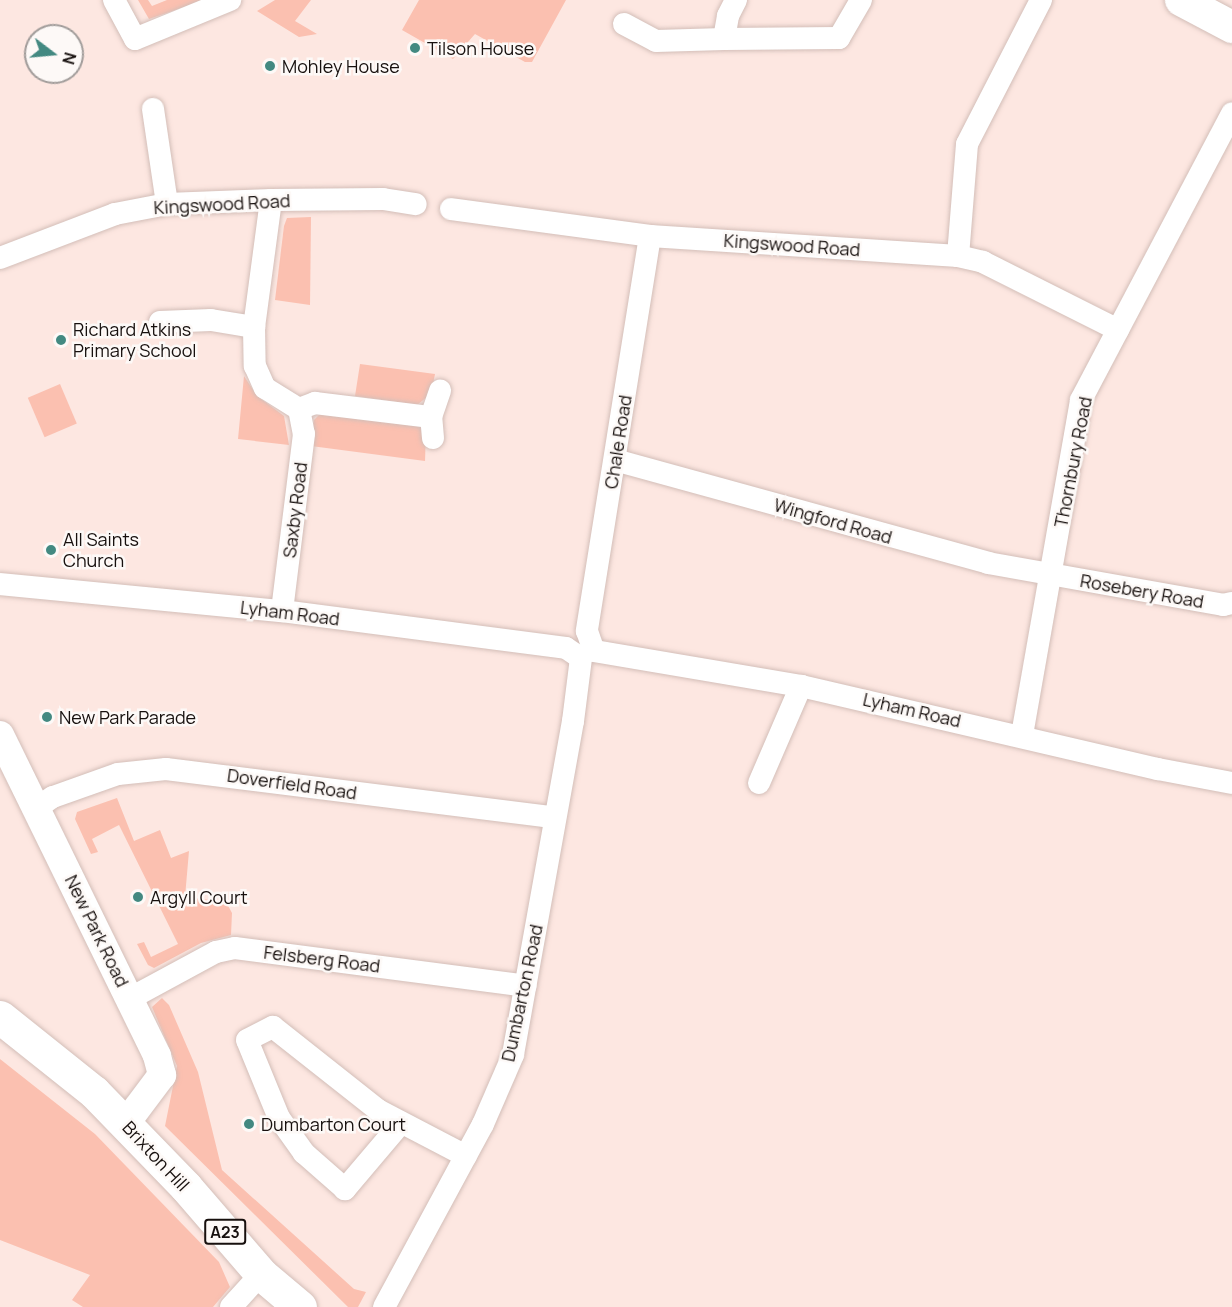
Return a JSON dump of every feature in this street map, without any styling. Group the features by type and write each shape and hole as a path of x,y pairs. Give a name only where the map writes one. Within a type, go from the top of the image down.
{"highway":[{"name":"Brixton Hill","path":"0,1017 94,1092 126,1123 261,1274 300,1307"}],"main road":[{"path":"1181,0 1232,27"}],"street":[{"path":"114,0 135,39 230,0"},
{"path":"724,39 728,16 736,0"},
{"path":"624,24 656,41 838,38 861,0"},
{"path":"958,256 967,144 1041,0"},
{"path":"153,109 167,204"},
{"name":"Thornbury Road","path":"1022,735 1053,576 1081,400 1232,113"},
{"path":"271,200 254,327 257,375 265,388 299,409 315,403 432,427 440,392"},
{"name":"Kingswood Road","path":"0,258 115,214 167,204 271,200 383,200 416,204"},
{"name":"Kingswood Road","path":"451,209 650,236 958,256 983,262 1118,330"},
{"name":"Chale Road","path":"584,650 650,236"},
{"path":"160,322 211,320 254,327"},
{"name":"Saxby Road","path":"282,611 304,434 299,409"},
{"name":"Wingford Road","path":"615,460 988,563 1053,576"},
{"name":"Rosebery Road","path":"1053,576 1223,605 1232,603"},
{"name":"Lyham Road","path":"0,584 282,611 718,669 1022,735 1169,772 1232,783"},
{"name":"Dumbarton Road","path":"384,1307 466,1156 513,1055 584,650"},
{"path":"759,783 801,686"},
{"name":"New Park Road","path":"0,735 157,1056 162,1075 126,1123"},
{"name":"Doverfield Road","path":"37,808 53,797 118,774 166,769 554,817"},
{"name":"Felsberg Road","path":"129,999 216,952 235,948 526,986"},
{"path":"401,1123 345,1189 304,1152 279,1118 248,1040 273,1027 378,1110 466,1156"},
{"path":"231,1307 261,1274"}],"shaded area":[{"path":"138,0 148,0 152,6 167,0 204,0 149,19"},
{"path":"275,0 311,0 295,21 317,34 299,37 257,11"},
{"path":"419,0 566,0 532,62 525,62 475,34 453,59 402,30"},
{"path":"311,217 310,305 275,300 284,226 287,218"},
{"path":"360,364 435,374 433,384 427,397 417,405 355,396"},
{"path":"244,376 257,396 284,416 289,445 238,439"},
{"path":"60,384 77,424 45,437 28,398"},
{"path":"323,411 416,421 426,429 425,461 311,446 314,420"},
{"path":"117,798 134,841 160,830 171,858 189,851 185,897 226,902 232,913 231,935 201,943 154,968 148,965 137,944 144,942 151,957 178,944 119,825 92,839 98,852 91,854 75,819 77,812"},
{"path":"162,998 169,1005 198,1072 222,1170 354,1289 366,1292 358,1307 348,1307 165,1126 177,1066 152,1007"},
{"path":"0,1059 95,1134 219,1262 230,1287 213,1307 83,1307 72,1300 90,1275 0,1240"}],"place":[{"name":"Tilson House","path":"415,48"},
{"name":"Mohley House","path":"270,66"},
{"name":"Richard Atkins Primary School","path":"61,340"},
{"name":"All Saints Church","path":"51,550"},
{"name":"New Park Parade","path":"47,717"},
{"name":"Argyll Court","path":"138,897"},
{"name":"Dumbarton Court","path":"249,1124"}]}
